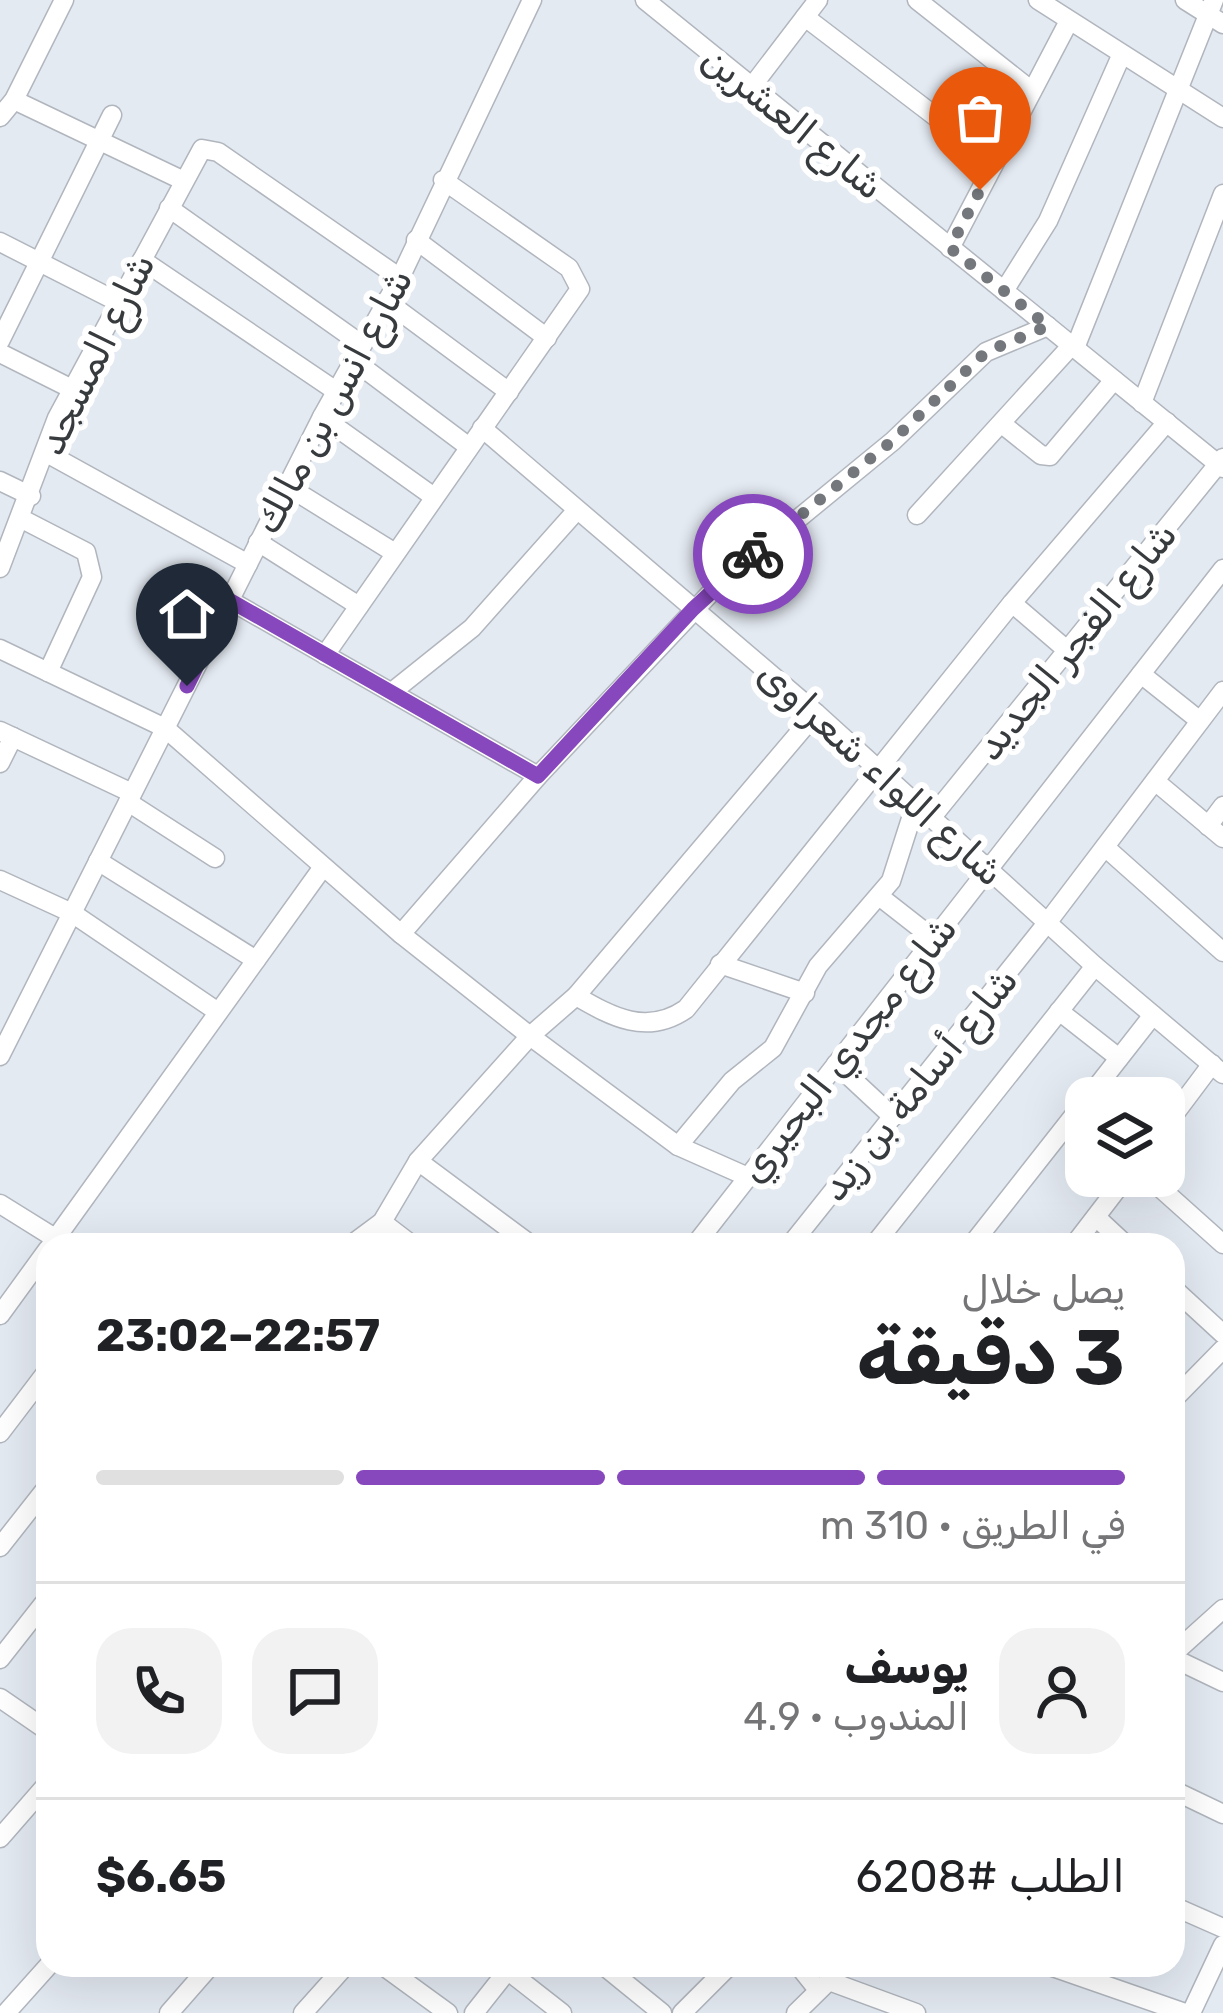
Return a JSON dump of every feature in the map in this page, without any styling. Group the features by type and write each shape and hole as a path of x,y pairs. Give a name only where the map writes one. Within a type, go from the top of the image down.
{"street":[{"path":"0,117 14,100 64,0"},
{"name":"شارع انس بن مالك","path":"0,1056 322,417 400,278 532,0"},
{"name":"شارع العشرين","path":"645,0 750,89 1222,463"},
{"path":"750,89 818,0"},
{"path":"917,0 1033,91"},
{"path":"1038,0 1223,118"},
{"path":"917,515 1073,347 1177,91 1215,13 1185,0"},
{"path":"805,17 995,162"},
{"path":"950,248 1069,21"},
{"path":"1004,291 1057,203 1121,56"},
{"path":"14,100 184,181"},
{"path":"0,341 112,115"},
{"name":"شارع المسجد","path":"1,565 72,389 184,181 207,148 400,278"},
{"path":"325,655 575,302 578,276 443,180"},
{"path":"1142,403 1223,194"},
{"path":"170,208 357,352 469,447"},
{"path":"416,240 548,338"},
{"path":"0,242 118,302"},
{"path":"142,260 336,391"},
{"path":"386,302 508,392"},
{"path":"401,934 538,776 693,609 892,441 986,352 1048,326"},
{"path":"0,353 72,389"},
{"path":"1002,424 1041,455 1050,456 1114,380"},
{"path":"322,417 434,497"},
{"path":"576,996 611,1016 661,1023 686,1009 1012,602 1167,422"},
{"name":"شارع اللواء شعراوى","path":"482,428 816,713 1095,966 1218,1069"},
{"path":"45,452 248,564"},
{"name":"شارع الفجر الجديد","path":"932,818 1222,463"},
{"path":"0,481 31,496"},
{"path":"287,486 395,554"},
{"path":"392,692 472,628 577,510"},
{"path":"22,519 86,552 92,562 92,578 48,672"},
{"path":"258,542 359,606"},
{"name":"شارع مجدي البحيري","path":"704,1233 1223,569"},
{"path":"229,600 538,776"},
{"path":"1012,602 1069,651"},
{"path":"0,649 165,728 401,934 530,1036 678,1146 748,1177"},
{"path":"1141,674 1200,722"},
{"name":"شارع أسامة بن زيد","path":"800,1233 1047,923 1223,691"},
{"path":"367,1233 382,1222 418,1161 530,1036 576,996 816,713"},
{"path":"0,763 6,734 130,798 215,859"},
{"path":"1155,781 1216,832 1223,806"},
{"path":"678,1146 732,1081 773,1048 818,966 899,868 916,803"},
{"path":"1105,847 1223,952"},
{"path":"98,861 256,960"},
{"path":"63,1233 323,867"},
{"path":"0,880 72,913 218,1012"},
{"path":"879,896 934,939"},
{"path":"720,964 805,992"},
{"path":"883,1233 1095,966"},
{"path":"1059,1011 1119,1058"},
{"path":"1104,1077 1153,1015"},
{"path":"836,1064 893,1117"},
{"path":"1185,1104 1218,1069"},
{"path":"981,1233 1065,1127"},
{"path":"418,1161 515,1233"},
{"path":"1083,1233 1111,1197"},
{"path":"1170,1197 1223,1244"},
{"path":"0,1204 40,1233"},
{"path":"1096,1217 1113,1233"},
{"path":"382,1222 396,1233"},
{"path":"4,1302 36,1266"},
{"path":"1185,1299 1223,1334"},
{"path":"1185,1380 1223,1348"},
{"path":"0,1432 36,1386"},
{"path":"0,1547 36,1501"},
{"path":"1185,1645 1223,1610"},
{"path":"0,1659 36,1613"},
{"path":"1185,1662 1223,1682"},
{"path":"0,1698 36,1721"},
{"path":"1185,1796 1223,1814"},
{"path":"0,1838 36,1797"},
{"path":"1185,1911 1223,1928"},
{"path":"1082,1977 1188,2013 1223,1945"},
{"path":"6,2013 38,1977"},
{"path":"169,2013 200,1977"},
{"path":"303,2013 335,1977"},
{"path":"405,1977 448,2013"},
{"path":"474,2013 503,1977"},
{"path":"520,1977 562,2013"},
{"path":"618,1977 662,2013"},
{"path":"682,2013 714,1977"},
{"path":"813,1977 823,1985 916,2013"},
{"path":"796,2013 832,1977"}],"way so far":[{"path":"753,554 914,422 986,352 1010,338 1048,326 950,248 980,190"}],"route":[{"path":"187,686 229,600 538,776 693,609 753,554"}]}
